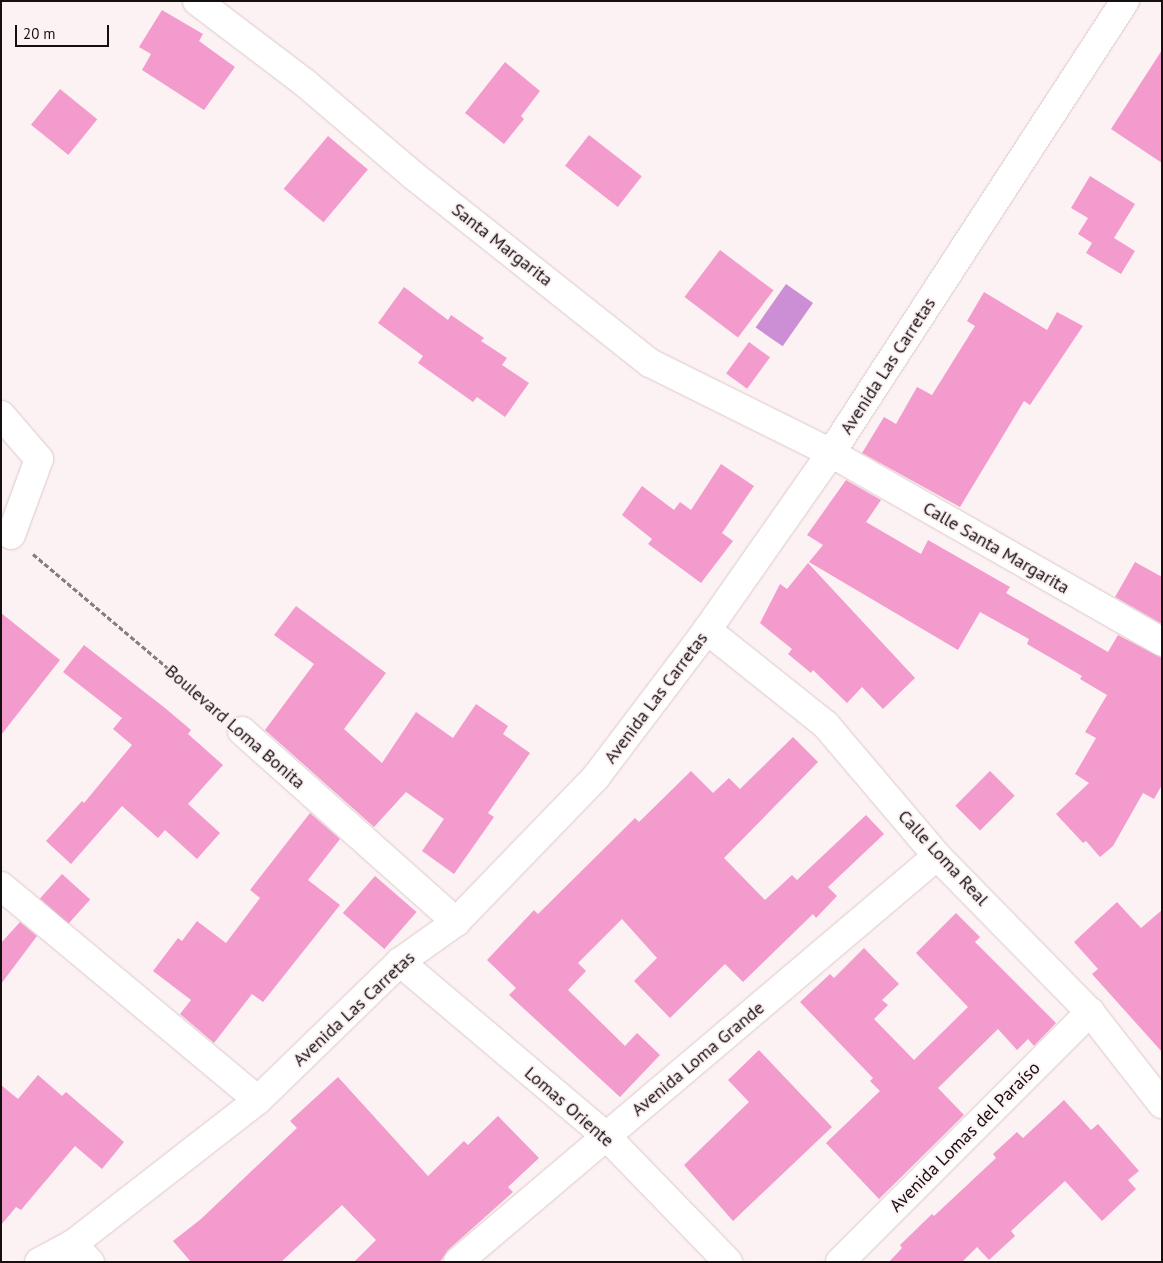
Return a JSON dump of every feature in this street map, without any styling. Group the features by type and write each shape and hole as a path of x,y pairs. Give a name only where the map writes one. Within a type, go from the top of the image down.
{"street":[{"name":"Santa Margarita","path":"197,1 305,83 414,176 650,363 831,454"},
{"name":"Avenida Las Carretas","path":"39,1262 81,1253 258,1100 400,962 456,922 596,777 706,630 831,454 1125,1"},
{"path":"1,415 39,459 11,535"},
{"name":"Calle Santa Margarita","path":"831,454 1162,642"},
{"name":"Calle Loma Real","path":"706,630 826,725 938,856 1090,1012 1162,1104"},
{"name":"Boulevard Loma Bonita","path":"242,731 456,922"},
{"name":"Avenida Loma Grande","path":"458,1262 938,856"},
{"path":"1,886 258,1100"},
{"name":"Lomas Oriente","path":"400,962 607,1137 728,1262"},
{"name":"Avenida Lomas del Paraíso","path":"840,1262 1090,1012"}],"path":[{"name":"Boulevard Loma Bonita","path":"11,535 242,731"}],"shaded area":[{"path":"786,284 813,303 783,346 756,327"}],"building":[{"path":"162,10 203,34 199,41 235,67 204,110 142,70 151,54 139,47"},
{"path":"1162,50 1162,163 1111,129"},
{"path":"505,62 540,91 521,116 524,119 504,144 465,113"},
{"path":"60,89 97,119 68,155 31,125"},
{"path":"589,135 642,176 618,207 565,166"},
{"path":"328,136 368,169 323,222 284,189"},
{"path":"1090,176 1135,204 1114,238 1135,251 1121,274 1086,253 1092,243 1078,234 1088,218 1071,208"},
{"path":"720,250 774,290 738,337 684,297"},
{"path":"404,287 448,320 451,315 484,338 481,341 507,358 502,365 529,383 505,417 477,397 473,402 418,363 423,356 378,323"},
{"path":"984,292 1047,330 1057,312 1083,326 1030,405 1024,401 960,507 862,453 884,417 896,424 917,387 932,395 975,326 967,321"},
{"path":"749,342 770,357 747,389 726,374"},
{"path":"721,464 754,486 722,533 733,541 701,583 648,544 652,539 622,515 642,486 674,510 680,502 691,510"},
{"path":"846,480 881,500 866,522 921,554 928,540 1010,587 1006,593 1108,652 1118,635 1162,658 1162,785 1154,799 1143,793 1113,846 1100,857 1086,841 1083,843 1056,814 1089,783 1075,774 1096,738 1085,732 1107,695 1080,679 1082,676 1027,644 1029,639 980,612 958,650 809,562 823,545 807,535"},
{"path":"1135,562 1162,577 1162,624 1115,597"},
{"path":"808,563 915,678 883,709 862,687 847,703 813,670 811,673 788,654 792,649 760,623 780,584 787,589"},
{"path":"296,606 386,673 344,729 382,763 416,712 453,738 476,704 508,726 503,734 530,753 488,813 494,817 454,874 422,851 444,819 406,792 374,827 265,730 314,664 274,635"},
{"path":"1,613 60,660 1,735"},
{"path":"84,645 191,730 188,734 223,765 188,804 220,833 197,859 165,830 158,838 122,806 71,864 46,841 82,801 84,803 132,745 113,729 122,718 63,672"},
{"path":"793,737 818,762 724,858 765,900 792,875 797,880 866,815 884,834 828,887 837,896 816,918 813,914 743,982 725,964 670,1018 634,981 657,958 622,919 578,963 586,971 568,990 625,1046 637,1033 660,1055 620,1097 509,995 516,988 487,960 534,910 538,914 635,818 639,822 691,771 713,793 729,778 740,789"},
{"path":"990,771 1015,796 980,830 955,806"},
{"path":"310,813 340,839 308,880 340,905 263,1002 252,994 214,1043 180,1014 191,1000 153,971 178,938 182,941 197,921 226,943 260,898 250,890"},
{"path":"62,874 90,899 68,924 40,899"},
{"path":"375,876 417,912 384,949 343,913"},
{"path":"1117,902 1141,928 1162,910 1162,1052 1092,974 1098,969 1074,942"},
{"path":"956,913 980,937 975,942 1056,1023 1034,1046 1028,1039 1017,1050 998,1029 938,1088 964,1115 879,1199 826,1143 880,1091 870,1081 873,1078 800,1002 830,974 834,978 864,948 899,984 882,1000 888,1005 874,1019 914,1060 968,1007 916,953"},
{"path":"20,922 37,936 1,984 1,943"},
{"path":"759,1050 832,1127 733,1221 684,1165 749,1102 728,1080"},
{"path":"38,1075 62,1096 66,1092 124,1142 102,1169 75,1146 21,1210 16,1207 1,1225 1,1085 18,1099"},
{"path":"338,1077 428,1176 464,1141 468,1145 498,1116 539,1158 508,1187 513,1192 448,1250 440,1262 354,1262 376,1240 342,1205 281,1262 191,1262 173,1241 201,1219 297,1128 290,1121"},
{"path":"1064,1100 1091,1130 1098,1124 1139,1171 1128,1180 1136,1189 1102,1221 1065,1181 1011,1231 1015,1236 989,1260 977,1247 962,1262 889,1262 902,1248 900,1245 996,1158 993,1154 1017,1132 1023,1138"}]}
